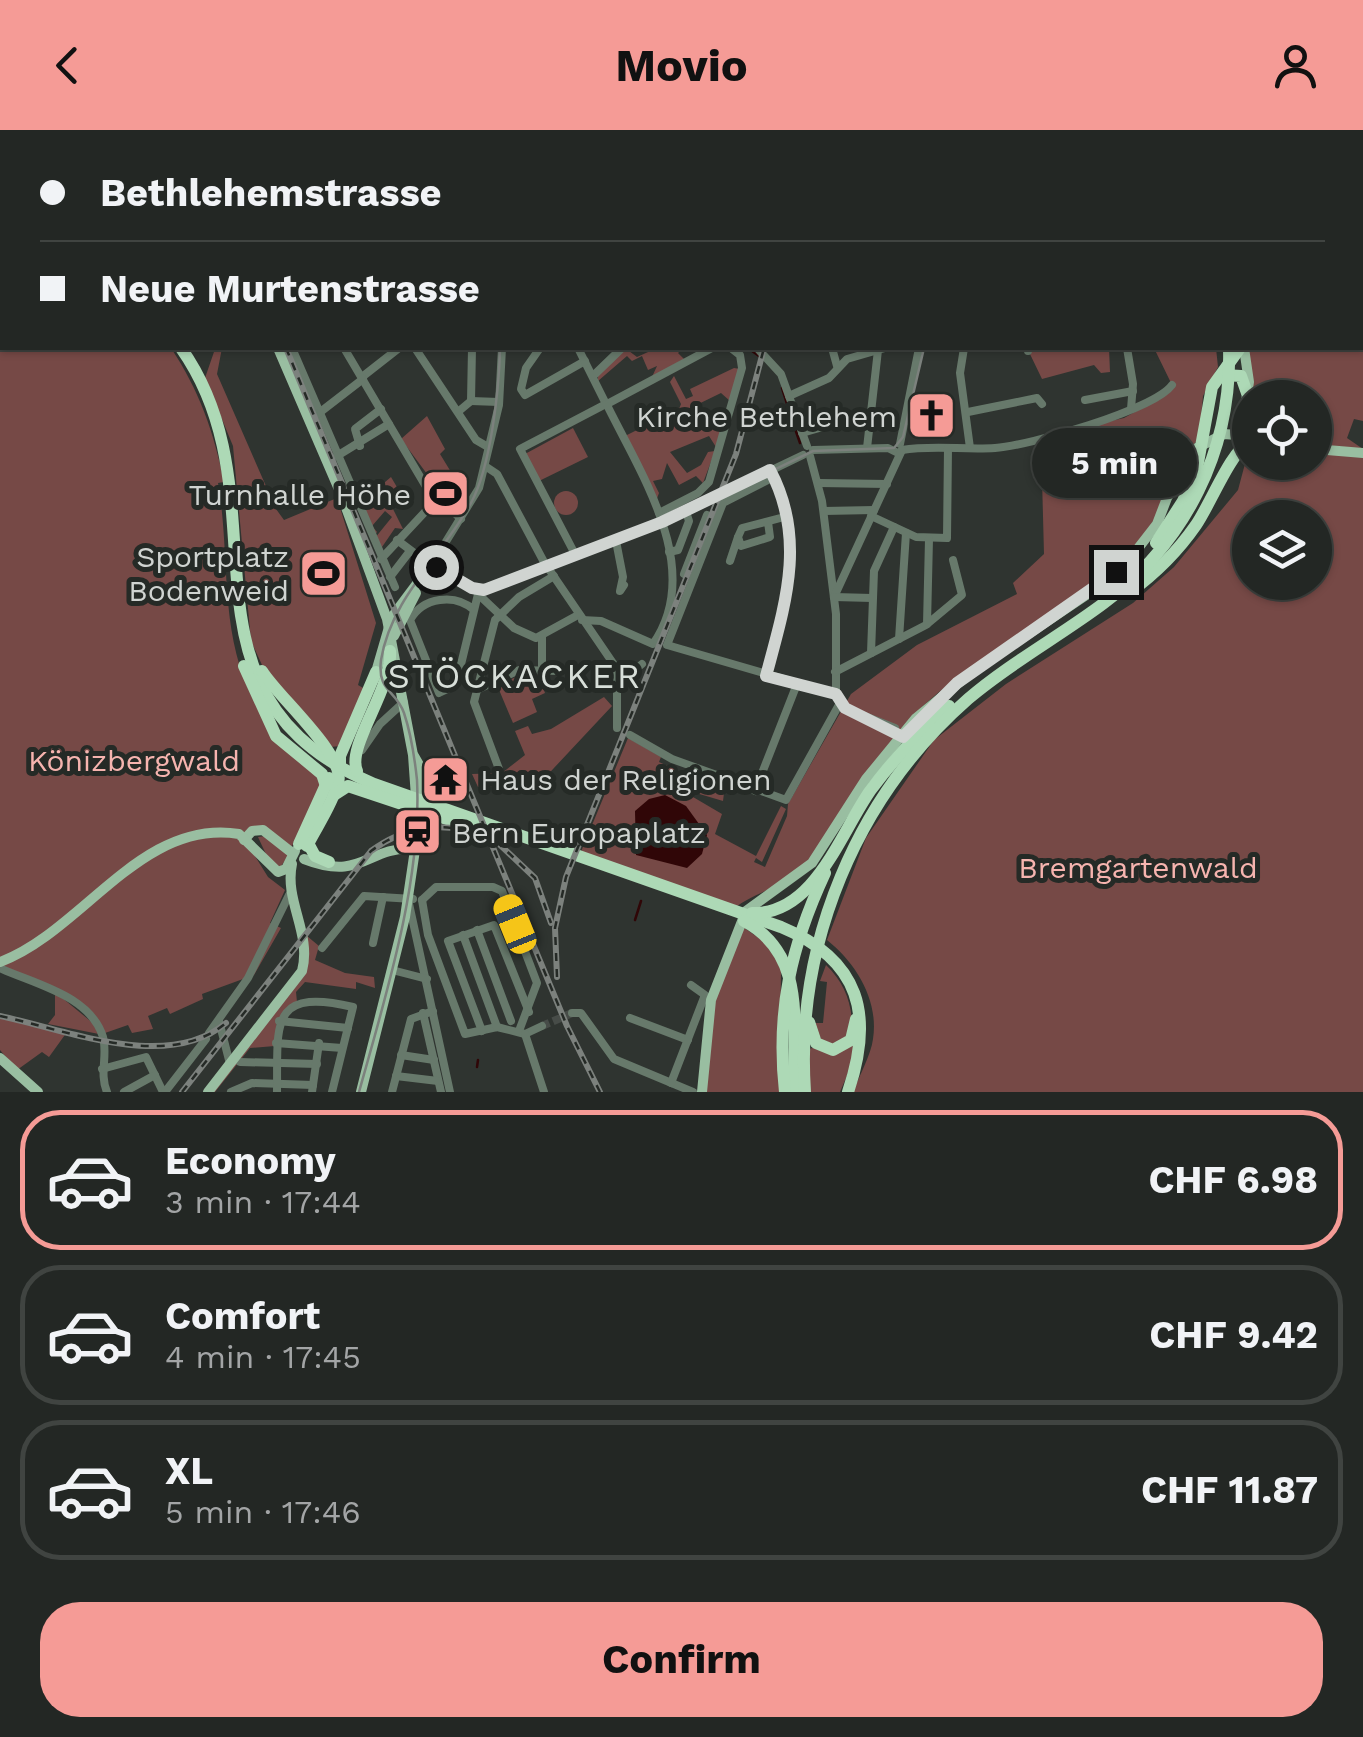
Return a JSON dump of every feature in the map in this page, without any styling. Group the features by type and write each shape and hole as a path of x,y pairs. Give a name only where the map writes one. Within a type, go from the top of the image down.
{"highway":[{"path":"179,350 212,401 228,453 237,598 244,642 260,686 287,725 319,757 345,769 520,838 748,917 782,955 792,983 794,1092"},
{"path":"179,350 204,395 223,454 236,626 261,697 290,735 319,757 385,793 692,896 789,933 826,956 854,990 862,1033 845,1092"},
{"path":"1227,367 1232,404"},
{"path":"748,917 782,908 802,893 884,774 952,702 1103,596 1142,561 1178,511 1208,453 1232,437"},
{"path":"794,1092 810,980 840,876 888,789 923,744 966,702 1116,594 1156,556 1189,510 1208,453"},
{"path":"1052,640 1125,596 1166,562 1205,512 1232,459"},
{"path":"301,849 383,693 393,653"},
{"path":"362,791 345,780 345,769 349,738 376,672"},
{"path":"794,1092 802,994 831,882 878,793 952,702"},
{"path":"319,757 349,738"},
{"path":"319,757 345,769"},
{"path":"301,849 345,769"},
{"path":"331,798 343,786 414,811 520,838"},
{"path":"794,1092 781,1025 787,973 812,902 854,818"},
{"path":"301,849 337,865"},
{"path":"810,980 811,1036 822,1048 842,1048 854,1036 855,1015 845,984 826,956"}],"main road":[{"path":"279,350 338,488 386,616 423,810 409,848 408,899 361,1092"},
{"path":"1242,350 1246,380"},
{"path":"702,1092 710,1000 748,917 809,866 897,735 932,704 1116,572 1152,532 1176,478 1198,450 1232,436"},
{"path":"1332,450 1363,453"},
{"path":"1155,482 1176,478"},
{"path":"1155,482 1170,492"},
{"path":"393,653 413,596 436,564"},
{"path":"345,769 394,612 436,564"},
{"path":"897,735 932,704"},
{"path":"248,839 260,830 301,849"},
{"path":"0,965 33,945 161,848 206,834 226,832 248,839 268,867 292,878"},
{"path":"248,839 271,876 292,878"},
{"path":"337,865 368,862 391,849 409,848"},
{"path":"268,867 284,871 301,849"},
{"path":"208,1092 235,1063 298,978 304,948 290,904 292,878 301,849"},
{"path":"0,1058 38,1092"}],"street":[{"path":"293,350 395,587"},
{"path":"345,350 437,499 461,519"},
{"path":"319,413 397,350"},
{"path":"416,350 477,442 488,447"},
{"path":"471,401 472,350"},
{"path":"436,564 477,492 499,402 502,350"},
{"path":"539,350 524,372 521,390 526,395 585,361"},
{"path":"397,540 479,592 498,615 521,632 542,637 580,618 601,621 653,644 671,595 673,552 661,518 579,350"},
{"path":"593,376 620,350"},
{"path":"576,556 520,448 708,350"},
{"path":"499,768 475,705 498,615 576,556 661,518 698,494 710,478 742,368 740,355 734,350"},
{"path":"630,735 668,757 784,800 792,795 838,698 834,597 819,483 778,368 759,350"},
{"path":"833,350 837,366"},
{"path":"789,396 829,378 837,366 877,350"},
{"path":"867,448 868,414 882,350"},
{"path":"834,597 887,484 919,350"},
{"path":"964,350 960,373 970,448"},
{"path":"1128,350 1131,409"},
{"path":"897,735 838,698 670,649 667,644 722,505 732,495 807,452 899,446 1007,447 1073,432 1162,395 1172,385"},
{"path":"1085,400 1133,392"},
{"path":"968,412 1037,398 1042,404"},
{"path":"459,411 471,401 499,402"},
{"path":"360,446 355,429 380,409"},
{"path":"802,432 868,414"},
{"path":"337,456 360,446 389,424"},
{"path":"1073,432 1155,482"},
{"path":"824,511 873,513 906,533 929,539 949,535 948,448"},
{"path":"484,466 496,474 551,572 616,666 620,682 617,728"},
{"path":"661,518 686,512 772,472"},
{"path":"766,676 792,580 788,516 772,472"},
{"path":"819,483 887,484"},
{"path":"381,558 437,499"},
{"path":"673,552 687,528 686,512"},
{"path":"684,574 707,516"},
{"path":"730,561 742,528 788,516"},
{"path":"737,544 770,537 768,522"},
{"path":"871,654 875,568 894,527"},
{"path":"687,528 701,533"},
{"path":"898,640 906,533"},
{"path":"926,624 929,539"},
{"path":"611,543 624,585"},
{"path":"390,577 410,550"},
{"path":"673,552 691,556"},
{"path":"835,672 926,624 963,594 953,560"},
{"path":"479,592 551,572"},
{"path":"474,610 459,600 440,600 418,608 410,620 439,693 456,685 479,592"},
{"path":"834,597 872,598"},
{"path":"542,637 542,668"},
{"path":"620,682 642,664"},
{"path":"480,689 511,672 542,668 559,671"},
{"path":"755,790 797,684"},
{"path":"345,769 359,766 358,758 402,702"},
{"path":"322,948 362,897 422,900 436,887 501,890 537,978 522,1032 544,1092"},
{"path":"373,943 383,896"},
{"path":"408,899 426,979 430,1039 440,1092"},
{"path":"422,900 428,935 466,1034 498,1027 528,1011"},
{"path":"102,1068 144,1056 164,1092 219,1021 290,904"},
{"path":"482,1031 448,941 494,925 528,1011"},
{"path":"477,930 511,1021"},
{"path":"464,935 498,1027"},
{"path":"0,965 65,995 92,1020 104,1044 106,1092"},
{"path":"392,970 426,979"},
{"path":"670,1083 706,994 691,985"},
{"path":"277,1087 279,1020 291,1007 304,1001 352,1007 332,1092"},
{"path":"392,1092 412,1017 428,1012"},
{"path":"428,1012 450,1092"},
{"path":"572,1013 582,1014 614,1059 694,1092"},
{"path":"630,1018 688,1040"},
{"path":"279,1020 348,1028"},
{"path":"219,1021 235,1063 316,1064"},
{"path":"498,1027 522,1032 542,1026"},
{"path":"406,1036 430,1039"},
{"path":"276,1043 319,1043 342,1048"},
{"path":"231,1092 248,1084 313,1088 319,1043"},
{"path":"401,1056 434,1060"},
{"path":"124,1092 156,1075"},
{"path":"396,1076 438,1081"}],"green space":[{"name":"Könizbergwald","path":"0,350 172,350 210,429 224,482 218,483 227,594 243,675 261,712 322,784 291,848 265,828 248,830 253,853 268,877 285,890 270,923 281,928 254,975 202,994 203,999 170,1014 167,1008 148,1016 153,1029 132,1033 128,1025 105,1033 69,996 0,966"},
{"path":"215,350 222,350 217,374 284,520 337,498 376,623 358,685 365,689 340,746 331,747 262,665 251,641 233,446 205,378"},
{"path":"623,350 637,357 653,350 681,350 678,353 684,359 652,377 657,366 648,370 642,356 632,361 627,356 598,381 598,375"},
{"path":"1109,350 1110,372 1101,373 1094,365 1042,379 1029,352"},
{"path":"1155,350 1216,350 1218,367 1203,396 1199,439 1182,456 1202,441 1172,475 1159,480 1166,495 1146,532 1120,564 1089,591 947,685 916,713 801,870 735,908 578,859 628,738 661,757 659,762 700,781 703,776 725,785 723,801 696,793 696,789 693,797 722,814 715,834 756,856 781,806 786,809 762,862 756,858 754,862 765,867 787,816 788,804 851,694 917,645 1017,594 1013,583 1044,554 1041,440 1066,434 1089,443 1097,424 1124,418 1173,387"},
{"path":"1248,350 1363,350 1363,421 1354,419 1347,438 1363,449 1332,446 1332,380 1251,380"},
{"path":"734,368 740,369 730,401 721,393 682,412 677,428 728,408 716,447 709,436 670,452 687,473 701,465 708,452 715,451 703,483 696,476 679,485 667,463 662,479 653,481 659,493 656,501 625,436 679,409 681,404 670,382 674,376 686,399 693,396 690,389"},
{"path":"427,416 445,449 440,454 451,472 433,482 401,439"},
{"path":"573,428 588,457 539,481 525,454"},
{"name":"Bremgartenwald","path":"1332,454 1363,457 1363,1092 853,1092 872,1045 872,1010 856,971 827,940 866,838 934,740 1006,684 1133,603 1174,567 1238,490 1241,480 1332,480"},
{"path":"391,477 404,499 400,507 392,494 388,499 403,529 395,528 382,547 383,554 375,538 392,517 385,511 372,526 377,532 374,536 359,504"},
{"path":"566,491 575,494 575,512 566,515 557,512 554,503 557,494"},
{"path":"538,674 545,693 532,699 537,712 513,723 497,685 521,675 526,686 525,680"},
{"path":"604,697 612,706 539,784 478,787 472,774 502,773 525,755 515,731 528,726 532,734 551,729"},
{"path":"265,836 289,855 279,869 271,865 258,837"},
{"path":"743,927 763,941 781,966 780,1092 706,1092 713,1002"},
{"path":"307,936 319,946 315,960 345,973 374,977 375,988 356,982 356,989 305,982 296,992 297,1002 277,1021 275,1046 250,1048 215,1092 208,1092 299,977"},
{"path":"826,965 842,986 851,1011 852,1030 837,1046 823,1043 813,1023 823,1023 827,982 820,981"},
{"path":"55,992 94,1024 99,1034 48,1024 55,1015"},
{"path":"0,1018 67,1032 49,1057 42,1052 17,1070 0,1050"},
{"path":"855,1035 852,1064 840,1092 810,1092 809,1049"}],"shaded area":[{"path":"665,795 686,806 707,835 702,854 687,868 636,855 635,811 649,799"}],"waterway":[{"path":"751,350 759,356"},
{"path":"782,388 789,410"},
{"path":"792,420 800,443"},
{"path":"635,920 641,901"},
{"path":"477,1067 478,1060"}],"tunnel":[{"path":"542,1026 572,1013"}],"tram line":[{"path":"359,1092 400,938 417,818 417,780 408,728 401,705 384,685 381,660 406,597 459,522 478,487 493,427 500,350"},
{"path":"436,553 440,567 470,589 483,591 662,524 813,451 894,448 903,437 924,350"}],"railway":[{"path":"287,350 567,1026 600,1092"},
{"path":"557,977 555,928 566,877 736,454 763,350"},
{"path":"182,1092 371,851 396,836 423,829 451,828 479,834"},
{"path":"496,841 535,878 551,923"},
{"path":"0,1016 85,1037 146,1046 175,1045 202,1037 226,1023"}],"place":[{"name":"Kirche Bethlehem","path":"932,416"},
{"name":"Turnhalle Höhe","path":"446,494"},
{"name":"Sportplatz Bodenweid","path":"324,573"},
{"name":"Haus der Religionen","path":"445,779"},
{"name":"Bern Europaplatz","path":"417,832"}],"district":[{"name":"STÖCKACKER","path":"515,676"}],"route":[{"path":"436,567 444,568 472,588 484,590 604,547 770,470 786,508 792,580 766,676 836,694 845,708 903,737 957,683 1116,572"}]}
